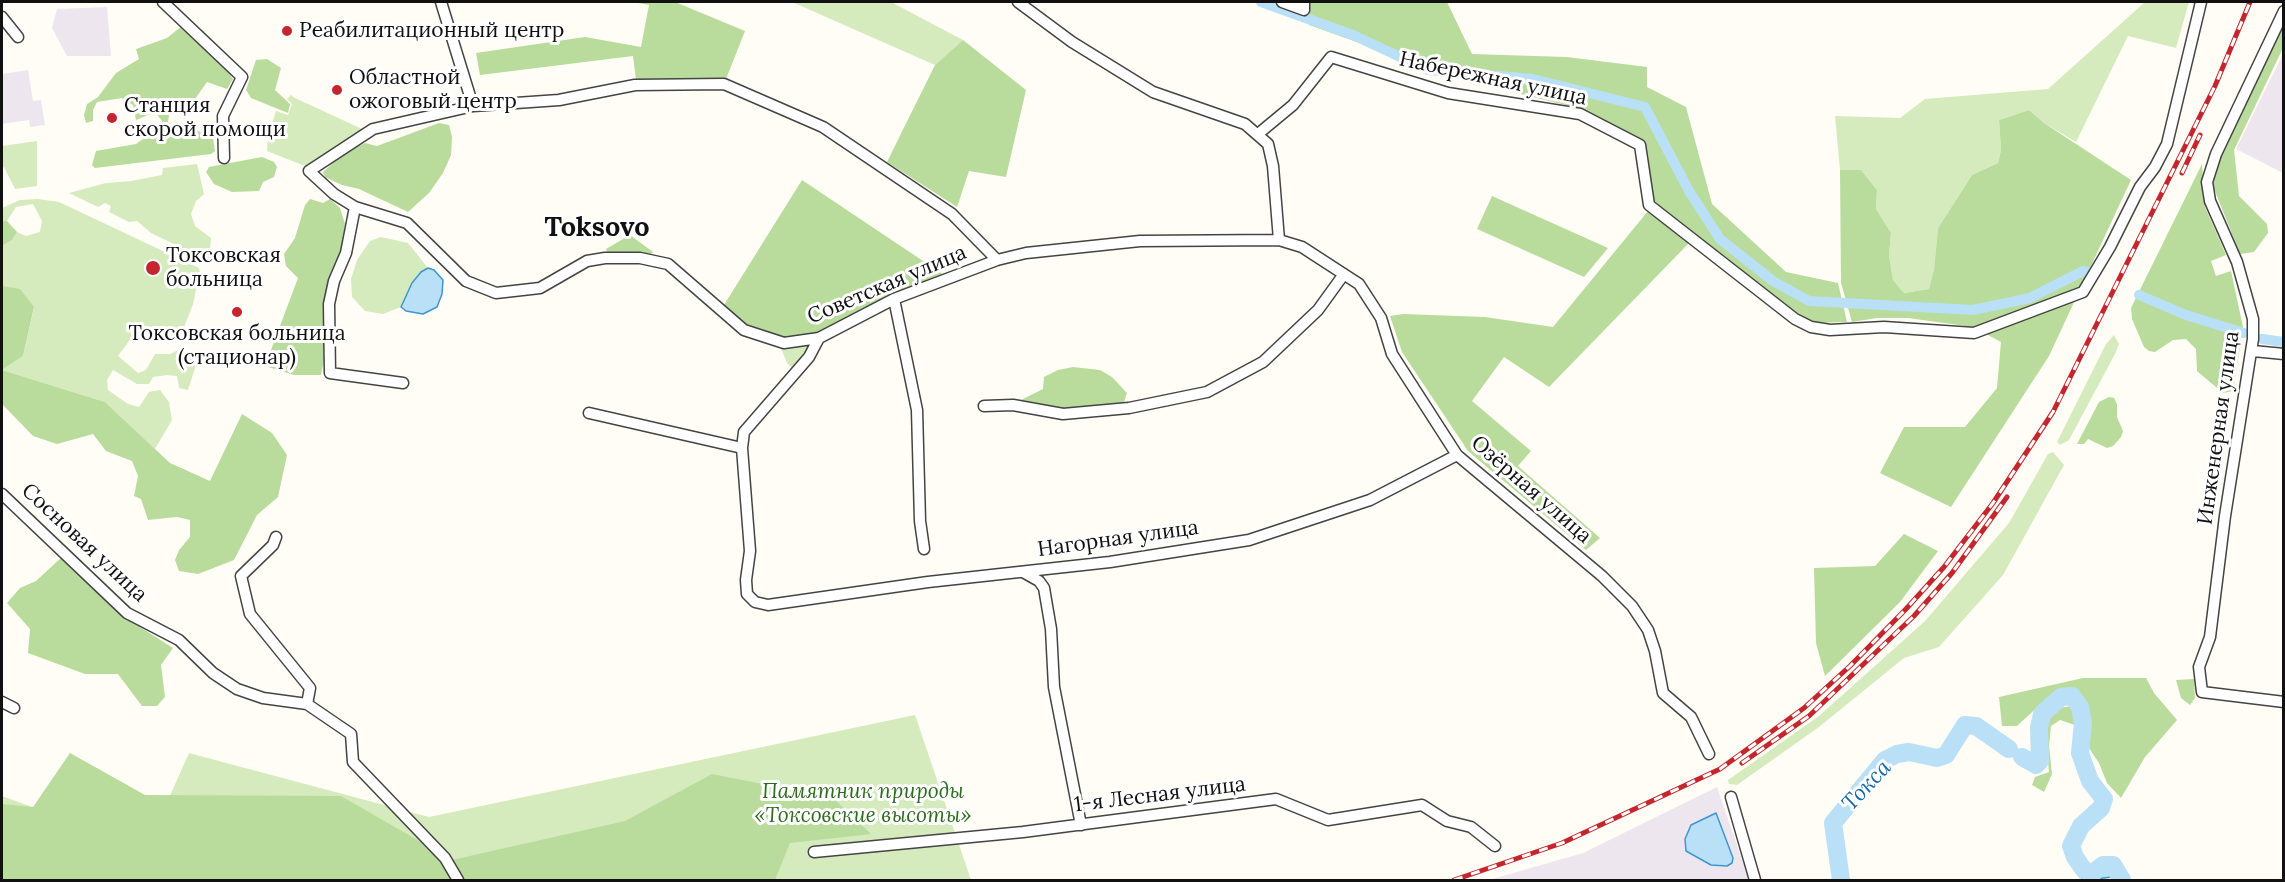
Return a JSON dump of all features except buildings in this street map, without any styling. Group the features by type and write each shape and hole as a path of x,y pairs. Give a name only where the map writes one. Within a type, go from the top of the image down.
{"street":[{"path":"163,2 242,77 223,116 224,158"},
{"path":"441,2 473,106 559,100 635,85 724,84 823,127 952,214 997,260"},
{"path":"1018,2 1072,42 1153,92 1228,117 1245,124 1258,134 1268,144 1273,166 1279,240"},
{"path":"1282,2 1304,10 1304,2"},
{"name":"Набережная улица","path":"1258,134 1293,105 1331,57 1448,93 1580,114 1640,145 1649,205 1748,285 1811,327 1830,330 1884,327 1974,333 2083,292 2110,247 2140,187 2155,167 2167,144 2202,2"},
{"name":"Инженерная улица","path":"2283,11 2216,154 2207,182 2210,201 2237,262 2253,319 2253,351 2237,437 2210,637 2199,668 2202,692 2283,702"},
{"path":"2,17 18,37"},
{"name":"Советская улица","path":"473,106 373,129 309,171 334,194 355,207 407,223 466,281 496,293 540,288 586,261 605,258 640,258 668,264 744,330 784,343 819,338 894,298 997,260 1063,247 1140,241 1279,240"},
{"path":"355,207 346,253 334,281 329,304 330,373 403,382"},
{"name":"Озёрная улица","path":"1279,240 1302,247 1359,284 1381,318 1392,354 1457,454 1602,576 1632,606 1648,630 1655,651 1663,693 1691,717 1709,754"},
{"path":"984,406 1012,405 1063,414 1129,408 1207,392 1263,362 1318,310 1344,274"},
{"path":"894,298 917,410 920,521 924,549"},
{"path":"589,413 742,448 744,432 810,357 819,338"},
{"path":"2253,351 2283,354"},
{"name":"Нагорная улица","path":"742,448 750,551 746,580 747,594 755,602 768,605 1110,562 1249,540 1370,500 1457,454"},
{"name":"Сосновая улица","path":"2,494 127,613 179,640 213,673 237,689 263,698 307,705 351,734 353,762 445,858 458,880"},
{"path":"276,537 273,545 242,576 250,614 310,688 307,705"},
{"path":"1022,572 1039,581 1044,588 1052,628 1054,687 1081,825"},
{"path":"2,702 14,708"},
{"path":"1731,797 1755,880"},
{"name":"1-я Лесная улица","path":"814,852 1081,825 1276,799 1328,820 1422,805 1447,821 1471,827 1495,846"}],"shaded area":[{"path":"107,7 111,56 67,56 52,28 57,9"},
{"path":"2283,54 2283,173 2236,149"},
{"path":"28,70 33,101 41,100 45,125 30,127 29,120 2,124 2,74"},
{"path":"1717,787 1749,880 1489,880 1583,853"}],"green space":[{"path":"633,2 675,2 745,31 726,79 636,80 633,56 480,75 476,53 585,37 641,47 649,5"},
{"path":"792,2 891,2 963,40 935,65"},
{"path":"1310,2 1447,2 1472,54 1567,57 1647,67 1647,87 1686,107 1712,204 1786,272 1838,283 1847,322 1813,323 1750,281 1654,203 1643,142 1582,109 1463,80 1309,25"},
{"path":"2145,2 2189,2 2176,48 2128,36 2076,142 2044,123 2029,110 1999,120 2001,150 1998,163 1972,175 1938,228 1934,269 1929,289 1904,293 1893,280 1889,255 1891,233 1876,209 1877,190 1861,170 1840,170 1835,116 1900,118 1925,99 2048,89"},
{"path":"2283,25 2283,48 2234,150 2239,196 2267,224 2268,233 2254,252 2240,254 2211,181 2220,156"},
{"path":"182,26 224,66 233,79 227,89 207,82 190,106 169,115 168,122 179,130 196,130 213,138 215,151 211,154 95,168 92,165 96,151 136,144 160,127 162,121 155,112 136,120 133,105 122,98 97,102 93,110 93,121 86,123 84,115 87,104 98,97 116,73 139,59 136,49 167,38"},
{"path":"963,40 1026,90 1006,177 969,171 957,207 887,162 935,65"},
{"path":"267,59 281,68 275,90 290,104 288,113 251,98 246,90 256,60"},
{"path":"291,95 362,129 305,166 267,151 268,136 276,111 288,115 292,104 287,99"},
{"path":"2029,110 2044,123 2131,180 2049,356 1951,507 1880,473 1904,427 1965,427 1997,388 2001,342 1973,327 1908,318 1877,318 1852,322 1841,283 1840,170 1861,170 1877,190 1876,209 1891,233 1889,255 1893,280 1904,293 1929,289 1934,269 1938,228 1972,175 1998,163 2001,150 1999,120"},
{"path":"439,123 449,125 452,137 451,155 443,173 429,193 408,212 359,189 342,185 325,177 323,172 343,154 365,143 377,146"},
{"path":"37,141 37,186 15,189 2,167 2,146"},
{"path":"262,157 274,162 277,167 274,177 263,182 259,191 232,192 214,184 206,172 209,167"},
{"path":"197,164 204,194 196,201 191,214 195,226 211,238 209,261 151,233 137,221 129,222 109,212 111,206 105,203 98,207 69,193 106,183 162,175 163,168"},
{"path":"2202,164 2205,207 2226,255 2211,261 2216,276 2231,271 2243,327 2233,391 2223,393 2197,371 2196,349 2186,339 2173,340 2155,352 2149,351 2144,347 2132,319 2131,308"},
{"path":"802,180 944,275 861,309 818,334 782,338 746,327 724,305"},
{"path":"1492,196 1608,248 1584,277 1477,229"},
{"path":"38,199 59,202 199,268 193,304 181,335 171,339 162,339 137,330 118,356 138,373 146,370 155,354 170,354 183,348 197,362 188,390 179,388 177,376 153,377 149,384 137,384 113,370 107,380 108,390 128,404 139,407 149,392 160,390 169,402 172,420 155,449 105,402 2,370 23,356 34,308 2,286 2,246 12,240 17,232 26,236 40,232 42,221 33,204 16,207 7,221 2,221 2,208 20,200"},
{"path":"310,199 323,203 330,199 340,208 345,224 341,251 326,296 323,313 328,340 321,375 294,375 265,366 298,278 286,266 284,254 295,238 305,205"},
{"path":"1648,211 1689,243 1549,387 1504,357 1472,401 1531,451 1518,466 1600,538 1586,550 1468,451 1402,352 1390,316 1403,314 1485,317 1553,327"},
{"path":"2,221 7,221 17,232 12,240 2,246"},
{"path":"630,235 653,252 650,255 640,252 608,254 606,249"},
{"path":"381,237 408,243 428,268 421,272 412,283 401,307 383,314 365,311 352,297 351,279 357,260 370,241"},
{"path":"2,286 20,289 34,307 23,356 2,370"},
{"path":"818,334 813,359 802,373 794,370 787,363 780,346"},
{"path":"2114,335 2119,344 2115,354 2069,440 2060,445 2057,442 2106,344"},
{"path":"1073,367 1100,370 1112,377 1127,393 1124,402 1116,405 1063,411 1021,400 1043,389 1044,377 1058,370"},
{"path":"2,370 105,402 170,463 210,481 242,414 272,433 287,455 278,497 257,515 234,560 198,574 179,571 175,560 179,550 190,537 190,520 177,517 148,520 141,499 134,496 138,476 132,461 106,451 93,434 57,444 33,436 2,404"},
{"path":"2109,397 2114,398 2117,404 2117,417 2123,431 2121,437 2113,446 2107,448 2088,439 2084,444 2077,444 2099,402"},
{"path":"2053,452 2064,465 2003,575 1939,647 1904,658 1819,727 1737,785 1729,784 1728,780 1819,716 1925,621 2009,523 2048,454"},
{"path":"1904,534 1938,551 1900,602 1825,676 1816,643 1814,568 1875,566"},
{"path":"63,556 121,615 173,648 161,665 165,697 157,706 142,706 118,674 85,674 28,653 30,629 7,603 20,588 36,581"},
{"path":"2083,678 2146,678 2154,693 2177,720 2145,757 2121,798 2107,783 2099,763 2087,745 2088,724 2082,706 2074,695 2045,700 2017,726 2002,726 1999,697"},
{"path":"2194,679 2195,698 2190,705 2181,698 2176,680"},
{"path":"2072,706 2078,711 2078,726 2060,720 2051,726 2049,746 2052,774 2044,792 2032,785 2035,777 2049,772 2044,724 2050,713 2058,708"},
{"name":"Памятник природы «Токсовские высоты»","path":"915,715 971,880 2,880 2,796 51,814 168,800 189,753 429,817"},
{"path":"70,753 145,795 341,796 452,860 625,821 712,774 833,798 871,834 790,843 775,880 2,880 2,804 33,807"}],"water":[{"path":"428,268 434,270 443,280 442,294 437,307 423,314 406,311 401,307 412,283 421,272"},
{"path":"1716,813 1733,858 1732,863 1727,866 1711,865 1686,851 1685,839 1691,825"},
{"path":"2072,849 2084,870 2093,873 2103,865 2113,865 2121,876 2086,880 2080,877 2081,873 2070,858"}],"waterway":[{"path":"1261,2 1353,35 1428,70 1533,79 1645,107 1689,191 1720,239 1773,281 1809,301 1973,310 2030,298 2083,271 2088,272"},
{"path":"2139,295 2186,315 2244,333"},
{"path":"2262,339 2284,342"},
{"name":"Токса","path":"2022,757 2036,765 2040,761 2039,728 2042,714 2061,697 2072,696 2080,707 2083,723 2080,753 2090,781 2104,799 2101,808 2081,826 2071,846 2084,870 2093,873 2103,865 2113,865 2122,880"},
{"name":"Токса","path":"1841,880 1833,823 1885,760 1897,754 1909,752 1937,758 1946,755 1965,725 1976,726 2009,749"}],"railway":[{"path":"1454,880 1562,843 1720,769 1804,708 1850,666 1906,609 1944,567 1993,503 2053,412 2215,86 2250,2"},
{"path":"2182,173 2200,135"},
{"path":"1742,763 1809,716 1914,616 1952,573 2007,497"}],"place":[{"name":"Реабилитационный центр","path":"287,31"},
{"name":"Областной ожоговый центр","path":"337,90"},
{"name":"Станция скорой помощи","path":"112,118"},
{"name":"Токсовская больница","path":"153,268"},
{"name":"Токсовская больница (стационар)","path":"237,312"}],"district":[{"name":"Toksovo","path":"597,228"}]}
